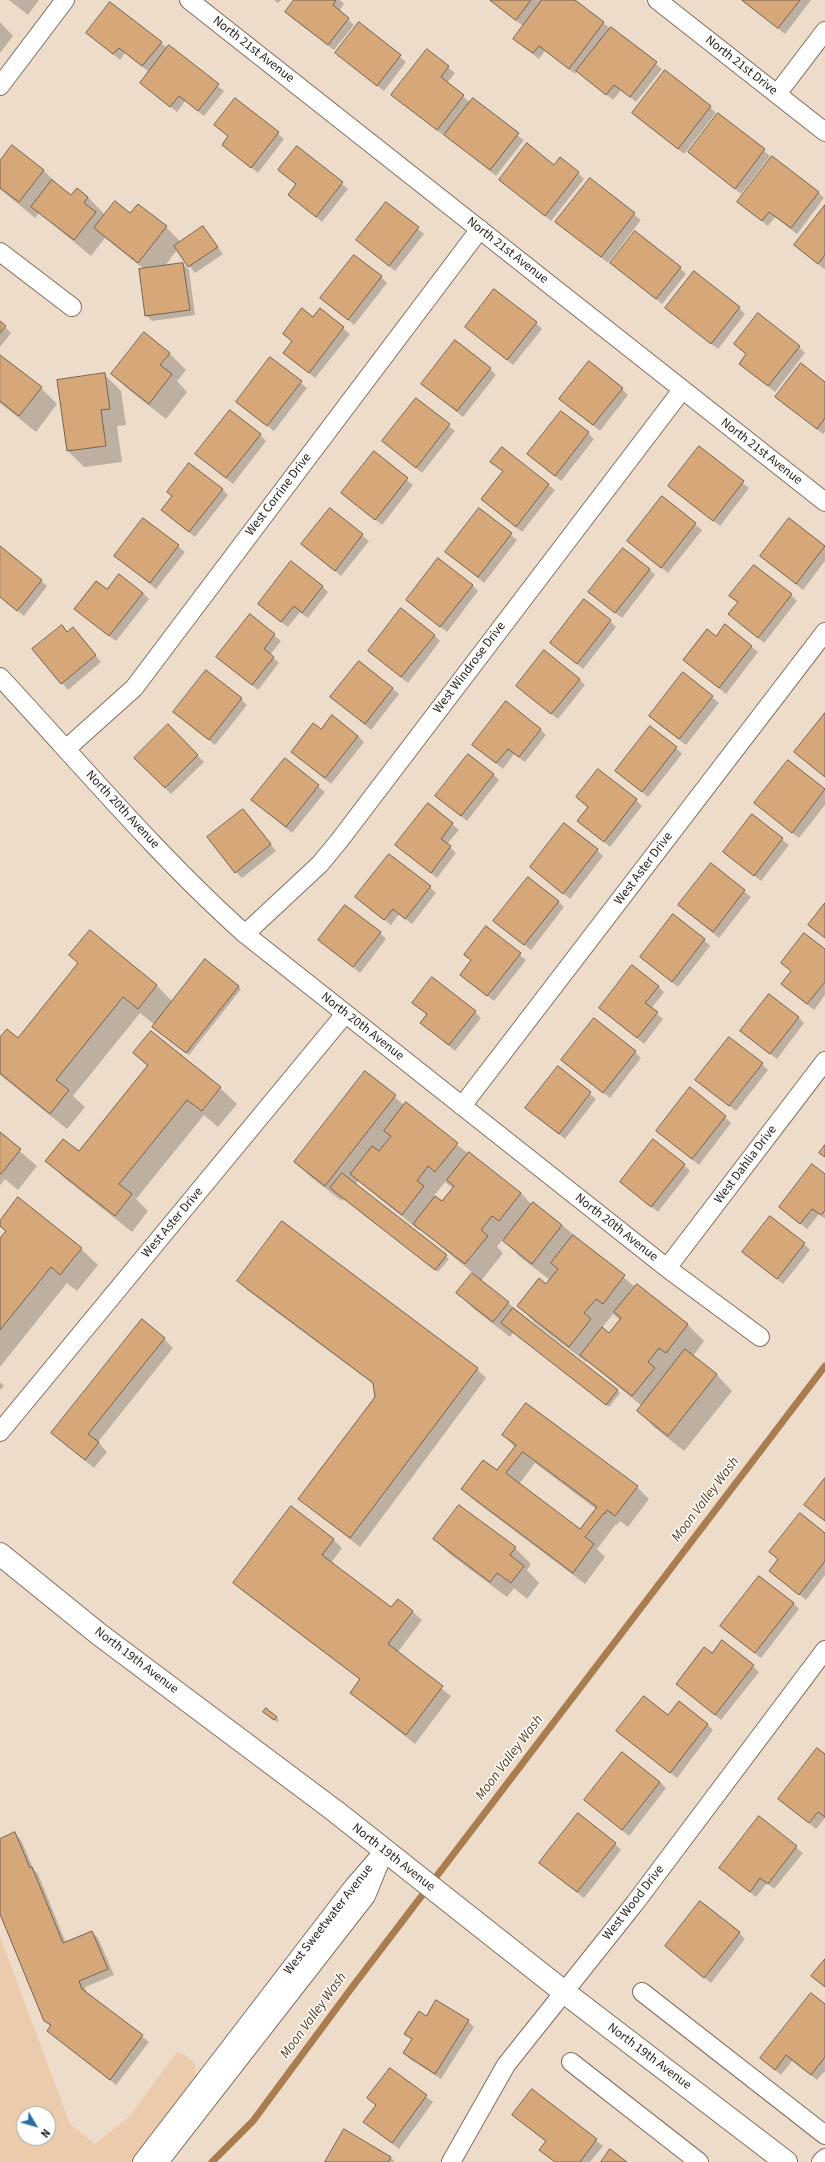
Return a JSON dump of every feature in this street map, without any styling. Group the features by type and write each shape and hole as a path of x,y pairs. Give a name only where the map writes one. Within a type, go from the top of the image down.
{"main road":[{"name":"North 19th Avenue","path":"0,1554 94,1630 329,1807 564,1992 786,2162"}],"street":[{"path":"0,86 65,0"},
{"name":"North 21st Avenue","path":"189,0 825,502"},
{"name":"North 21st Drive","path":"657,0 825,132"},
{"path":"777,94 825,31"},
{"name":"West Corrine Drive","path":"66,749 134,688 480,229"},
{"path":"0,252 72,307"},
{"name":"West Windrose Drive","path":"244,934 320,864 339,841 682,390"},
{"name":"West Aster Drive","path":"462,1106 825,632"},
{"name":"North 20th Avenue","path":"0,676 209,902 244,934 667,1268 760,1337"},
{"name":"West Aster Drive","path":"0,1432 345,1014"},
{"name":"West Dahlia Drive","path":"667,1268 825,1061"},
{"name":"West Wood Drive","path":"451,2162 506,2065 635,1903 825,1650"},
{"name":"West Sweetwater Avenue","path":"142,2162 353,1887 384,1851"},
{"name":"West Sweetwater Avenue","path":"160,2162 366,1896 384,1851"},
{"path":"642,1992 825,2135"},
{"path":"570,2062 699,2162"},
{"path":"821,2162 825,2158"}],"shaded area":[{"path":"0,1936 70,2124 95,2144 130,2116 176,2053 182,2053 194,2062 197,2079 133,2162 0,2162"}],"building":[{"path":"294,0 336,0 333,5 349,18 328,45 285,12"},
{"path":"490,0 531,0 516,20"},
{"path":"542,0 575,0 604,22 569,69 539,46 533,53 513,39"},
{"path":"742,0 800,0 778,28"},
{"path":"110,2 162,42 142,66 119,48 113,54 86,33"},
{"path":"359,22 401,55 377,86 335,53"},
{"path":"611,27 657,62 630,97 614,85 606,95 576,71"},
{"path":"169,45 219,84 198,111 179,96 170,107 140,83"},
{"path":"427,49 449,66 441,77 464,95 437,130 391,95"},
{"path":"665,70 711,106 678,149 632,113"},
{"path":"235,98 279,132 251,168 222,145 228,136 214,125"},
{"path":"473,98 519,133 490,170 444,135"},
{"path":"718,113 765,149 735,189 688,152"},
{"path":"527,143 554,165 560,157 579,172 545,216 499,180"},
{"path":"12,145 44,170 19,202 0,188 0,161"},
{"path":"297,146 343,182 316,217 288,195 296,184 278,170"},
{"path":"772,156 819,192 791,228 769,212 762,221 737,202"},
{"path":"590,178 635,213 601,257 555,222"},
{"path":"52,180 71,195 77,188 88,197 84,203 96,212 74,240 31,207"},
{"path":"115,201 130,213 138,204 167,226 138,263 94,228"},
{"path":"386,202 419,227 389,266 356,240"},
{"path":"825,205 825,255 818,264 794,245"},
{"path":"203,226 218,247 188,267 174,246"},
{"path":"635,231 681,267 656,299 610,263"},
{"path":"354,255 382,276 348,320 320,298"},
{"path":"183,263 190,310 145,316 139,269"},
{"path":"694,271 740,307 711,344 665,308"},
{"path":"494,289 537,322 507,360 465,327"},
{"path":"302,308 313,317 320,308 344,327 309,373 283,353 292,341 283,334"},
{"path":"758,313 800,346 768,386 739,364 746,354 734,344"},
{"path":"0,321 6,326 0,333"},
{"path":"144,332 170,353 160,365 172,374 149,404 111,374"},
{"path":"455,340 491,368 457,411 421,384"},
{"path":"0,355 42,387 19,416 0,401"},
{"path":"270,357 302,381 267,426 236,402"},
{"path":"589,361 623,388 593,425 559,399"},
{"path":"801,363 825,382 825,418 817,429 775,397"},
{"path":"105,373 110,409 101,410 106,446 67,451 57,380"},
{"path":"416,398 450,424 416,468 382,441"},
{"path":"230,410 261,434 226,478 195,454"},
{"path":"561,411 589,432 555,476 527,454"},
{"path":"699,446 744,481 713,521 668,486"},
{"path":"502,447 549,484 516,527 481,499 503,471 490,462"},
{"path":"374,451 408,478 375,520 341,493"},
{"path":"189,463 223,489 189,532 161,510 172,496 167,492"},
{"path":"662,496 696,523 661,568 627,541"},
{"path":"330,508 363,534 335,571 301,544"},
{"path":"479,508 512,533 478,577 445,552"},
{"path":"143,518 179,545 150,583 114,556"},
{"path":"789,518 825,546 796,584 760,556"},
{"path":"0,546 42,580 17,611 0,597"},
{"path":"623,548 650,569 615,613 588,592"},
{"path":"438,558 473,585 440,627 406,600"},
{"path":"291,561 323,586 302,613 294,606 281,622 258,604"},
{"path":"754,565 792,594 758,638 728,614 738,602 729,596"},
{"path":"119,574 143,593 109,636 74,609 96,581 107,589"},
{"path":"584,599 611,620 577,664 550,643"},
{"path":"401,608 435,635 401,677 368,651"},
{"path":"250,614 275,634 264,649 274,657 252,685 216,657"},
{"path":"725,624 752,646 719,688 683,660 707,629 716,636"},
{"path":"62,625 67,632 73,627 96,655 61,684 32,649"},
{"path":"544,650 580,679 551,714 516,686"},
{"path":"359,661 393,688 365,724 330,697"},
{"path":"206,670 242,698 209,740 173,712"},
{"path":"683,672 713,696 679,739 649,716"},
{"path":"506,701 541,729 519,757 508,749 496,763 472,745"},
{"path":"825,713 825,777 794,752"},
{"path":"332,715 358,736 325,778 291,752 313,723 321,729"},
{"path":"168,724 198,755 165,788 134,758"},
{"path":"650,726 677,747 642,792 615,771"},
{"path":"468,754 494,774 461,816 435,796"},
{"path":"285,758 319,785 286,827 251,800"},
{"path":"788,760 825,789 792,833 754,803"},
{"path":"598,769 637,799 604,842 577,821 588,807 576,797"},
{"path":"428,803 453,823 441,839 451,846 431,873 395,845"},
{"path":"243,809 271,844 235,873 207,837"},
{"path":"752,814 783,838 754,876 723,852"},
{"path":"564,823 598,849 563,894 530,867"},
{"path":"389,854 431,886 405,919 393,909 384,920 355,897"},
{"path":"711,863 745,890 713,932 678,905"},
{"path":"528,877 559,901 524,945 493,921"},
{"path":"825,903 825,938 808,925"},
{"path":"345,905 381,932 353,967 318,940"},
{"path":"673,914 705,939 672,982 640,957"},
{"path":"486,926 521,953 487,996 460,975 471,960 464,955"},
{"path":"90,930 157,985 138,1009 123,997 56,1080 69,1090 50,1114 0,1073 0,1037 7,1029 18,1038 78,963 69,955"},
{"path":"804,933 825,949 825,982 807,1004 781,984 791,971 781,963"},
{"path":"205,959 239,986 186,1053 152,1027"},
{"path":"632,965 659,986 645,1003 658,1012 637,1038 599,1008"},
{"path":"432,977 476,1011 449,1045 420,1023 427,1014 412,1003"},
{"path":"769,994 799,1017 770,1054 740,1031"},
{"path":"594,1018 636,1051 603,1093 561,1060"},
{"path":"151,1031 221,1087 202,1111 187,1100 119,1184 132,1194 115,1216 45,1161 63,1139 79,1151 148,1065 133,1053"},
{"path":"729,1037 763,1063 729,1106 695,1080"},
{"path":"558,1066 591,1092 559,1134 525,1108"},
{"path":"365,1071 396,1095 325,1186 294,1162"},
{"path":"690,1087 726,1116 692,1159 656,1131"},
{"path":"406,1102 458,1143 435,1172 428,1166 417,1181 424,1186 402,1215 350,1174 372,1146 379,1151 391,1136 384,1131"},
{"path":"0,1132 21,1149 1,1174 0,1173"},
{"path":"653,1139 685,1164 651,1207 620,1182"},
{"path":"825,1145 825,1157 819,1153"},
{"path":"469,1152 521,1193 499,1221 492,1216 481,1230 488,1236 465,1264 413,1224 435,1196 442,1201 454,1186 447,1180"},
{"path":"812,1164 825,1174 825,1210 821,1215 812,1209 800,1224 779,1207"},
{"path":"342,1173 447,1255 435,1270 330,1188"},
{"path":"18,1197 82,1248 60,1275 51,1267 0,1330 0,1238 6,1231 0,1226 0,1221"},
{"path":"533,1202 562,1225 532,1264 503,1241"},
{"path":"770,1216 805,1243 777,1279 742,1252"},
{"path":"282,1221 478,1368 350,1538 298,1499 375,1397 373,1383 237,1281"},
{"path":"573,1235 625,1275 603,1304 596,1299 584,1313 591,1319 569,1347 517,1306 539,1278 546,1284 558,1269 551,1263"},
{"path":"472,1273 509,1302 493,1322 456,1293"},
{"path":"637,1284 688,1324 666,1353 659,1348 648,1362 655,1368 632,1396 580,1355 602,1327 609,1333 621,1318 614,1312"},
{"path":"513,1308 618,1390 606,1405 501,1323"},
{"path":"142,1319 165,1338 88,1434 99,1442 85,1460 51,1433"},
{"path":"685,1349 717,1374 668,1436 637,1411"},
{"path":"526,1403 638,1486 615,1516 607,1510 585,1537 594,1544 573,1573 461,1489 483,1460 497,1470 516,1445 502,1435","holes":["523,1452 597,1507 580,1529 506,1473"]},
{"path":"825,1478 825,1521 804,1505"},
{"path":"459,1505 516,1547 510,1555 524,1566 511,1583 497,1573 490,1582 433,1539"},
{"path":"291,1506 334,1539 322,1555 391,1607 398,1599 413,1611 388,1644 443,1686 406,1735 350,1693 360,1679 233,1583"},
{"path":"800,1513 825,1533 825,1561 799,1595 769,1571 778,1559 769,1552"},
{"path":"759,1576 794,1603 755,1653 720,1626"},
{"path":"722,1640 754,1665 715,1715 676,1684 704,1647 712,1653"},
{"path":"644,1696 668,1715 679,1701 708,1724 670,1773 616,1731"},
{"path":"266,1708 277,1717 274,1720 263,1712"},
{"path":"817,1748 825,1754 825,1817 818,1812 809,1823 778,1799"},
{"path":"622,1752 660,1782 622,1830 584,1800"},
{"path":"578,1813 616,1843 577,1892 539,1863"},
{"path":"759,1816 797,1846 768,1884 760,1878 750,1892 719,1868"},
{"path":"15,1832 30,1868 32,1867 63,1943 92,1931 108,1969 79,1981 82,1989 143,2035 110,2080 47,2031 51,2025 44,2021 0,1914 0,1839"},
{"path":"700,1901 740,1932 704,1978 665,1946"},
{"path":"825,1959 825,1987 811,1976"},
{"path":"811,1993 825,2004 825,2057 811,2075 786,2055 775,2070 760,2058"},
{"path":"436,2000 469,2020 435,2074 403,2053 412,2039 404,2034 419,2011 426,2016"},
{"path":"390,2068 427,2095 392,2143 363,2122 376,2105 367,2098"},
{"path":"532,2089 597,2139 580,2162 555,2162 539,2150 546,2141 512,2115"},
{"path":"344,2129 391,2157 388,2162 325,2162"},
{"path":"610,2149 627,2162 601,2162"}],"waterway":[{"name":"Moon Valley Wash","path":"212,2162 253,2121 350,1990 825,1366"}]}
